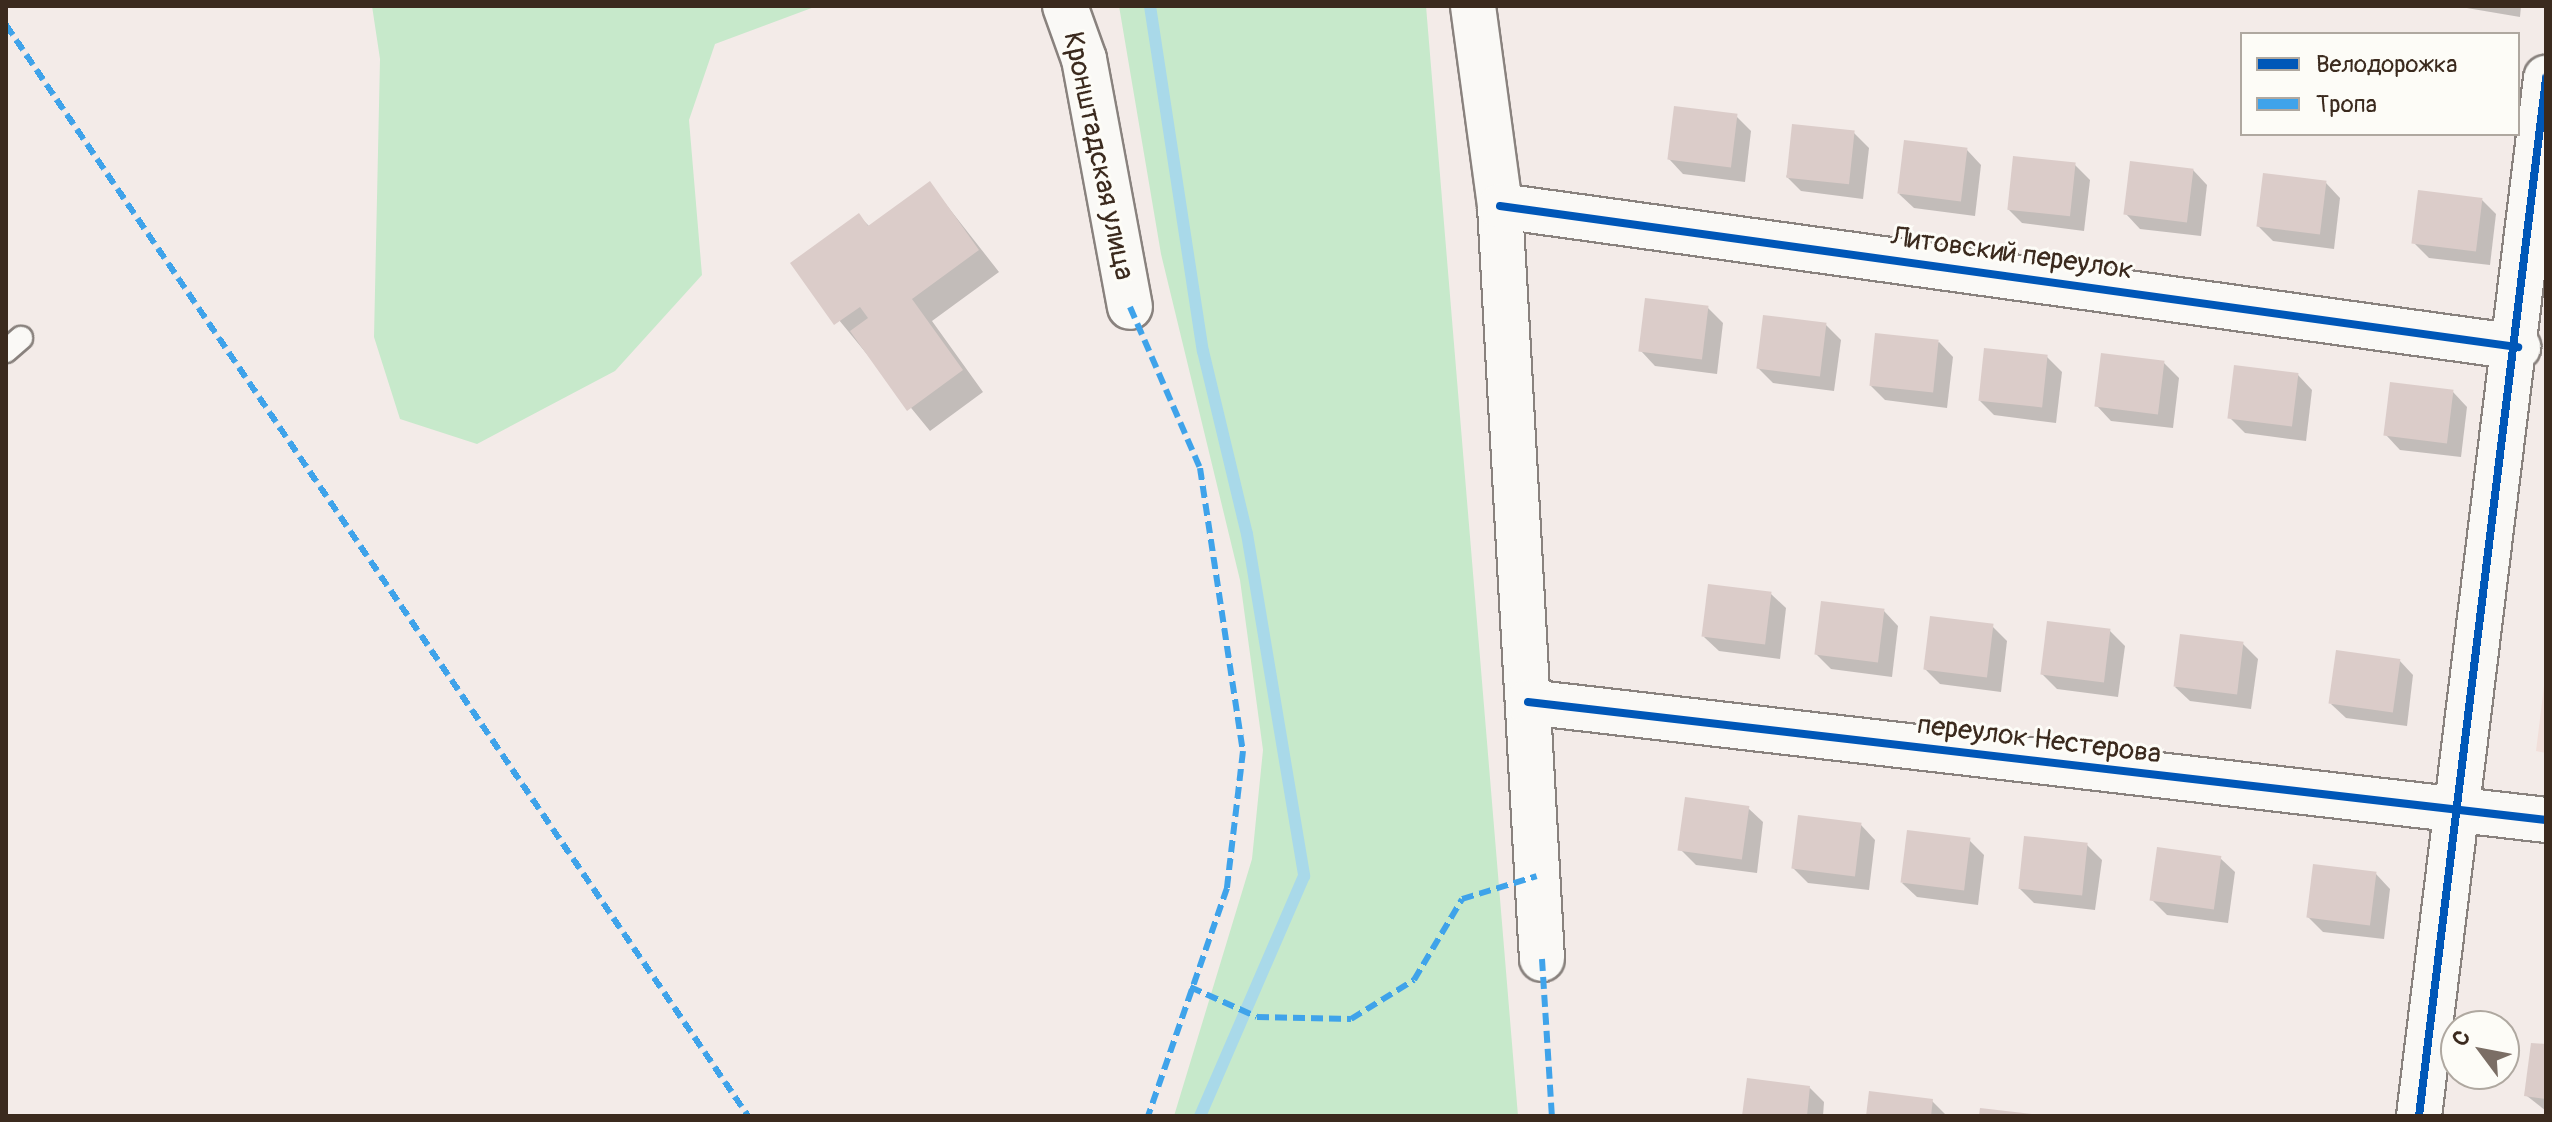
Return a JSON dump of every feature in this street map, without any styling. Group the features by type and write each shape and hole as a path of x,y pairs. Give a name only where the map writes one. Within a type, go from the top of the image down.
{"street":[{"name":"Кронштадская улица","path":"1065,6 1084,59 1130,307"},
{"path":"1473,6 1500,206 1542,959"},
{"path":"2419,1116 2518,347 2546,78"},
{"name":"Литовский переулок","path":"1500,206 2518,347"},
{"name":"переулок Нестерова","path":"1528,702 2546,820"}],"shaded area":[{"path":"2546,670 2546,753 2536,751"}],"green space":[{"path":"372,6 817,6 715,44 689,120 702,275 615,371 477,444 400,419 374,337 380,59"},
{"path":"1119,6 1426,6 1518,1116 1174,1116 1252,859 1263,750 1240,580 1161,254"}],"building":[{"path":"1674,106 1738,114 1731,167 1667,160"},
{"path":"1792,124 1855,131 1849,184 1786,178"},
{"path":"1904,140 1968,148 1961,201 1897,194"},
{"path":"2013,156 2076,163 2070,216 2007,210"},
{"path":"2130,161 2194,169 2187,222 2123,215"},
{"path":"2263,173 2327,181 2320,234 2256,227"},
{"path":"930,181 979,250 912,299 963,370 907,411 850,331 868,318 860,307 834,325 790,263 859,213 868,226"},
{"path":"2418,190 2483,198 2476,252 2411,244"},
{"path":"1645,298 1709,306 1702,359 1638,352"},
{"path":"1763,315 1827,323 1820,376 1756,369"},
{"path":"1875,333 1939,340 1933,392 1869,386"},
{"path":"1984,348 2048,355 2042,407 1978,401"},
{"path":"2101,353 2165,361 2158,414 2094,407"},
{"path":"2234,365 2299,373 2292,427 2227,419"},
{"path":"2390,382 2454,390 2447,443 2383,436"},
{"path":"1708,584 1772,592 1765,644 1702,637"},
{"path":"1821,601 1885,609 1878,662 1814,655"},
{"path":"1930,616 1994,624 1987,677 1923,670"},
{"path":"2047,621 2111,629 2104,682 2040,675"},
{"path":"2180,634 2244,642 2237,694 2174,687"},
{"path":"2336,650 2400,659 2393,713 2328,703"},
{"path":"1685,797 1749,806 1742,860 1677,850"},
{"path":"1798,815 1862,823 1855,876 1791,869"},
{"path":"1907,830 1971,838 1964,890 1901,883"},
{"path":"2024,836 2088,843 2082,895 2018,889"},
{"path":"2157,847 2221,856 2214,910 2149,900"},
{"path":"2313,864 2377,872 2370,925 2306,918"},
{"path":"2531,1043 2546,1044 2546,1099 2524,1096"},
{"path":"1747,1078 1810,1086 1807,1116 1742,1116"},
{"path":"1869,1091 1933,1099 1931,1116 1866,1116"},
{"path":"1980,1108 2032,1114 2032,1116 1979,1116"}],"waterway":[{"path":"1150,6 1203,351 1247,534 1304,876 1200,1116"}],"marked path":[{"path":"6,25 748,1116"},
{"path":"1130,307 1200,468 1243,751 1227,888 1148,1116"},
{"path":"1190,987 1257,1017 1351,1019 1414,980 1462,899 1537,876"},
{"path":"1542,959 1552,1116"}],"cycle path":[{"path":"2419,1116 2546,78"},
{"path":"1500,206 2518,347"},
{"path":"1528,702 2546,820"}]}
